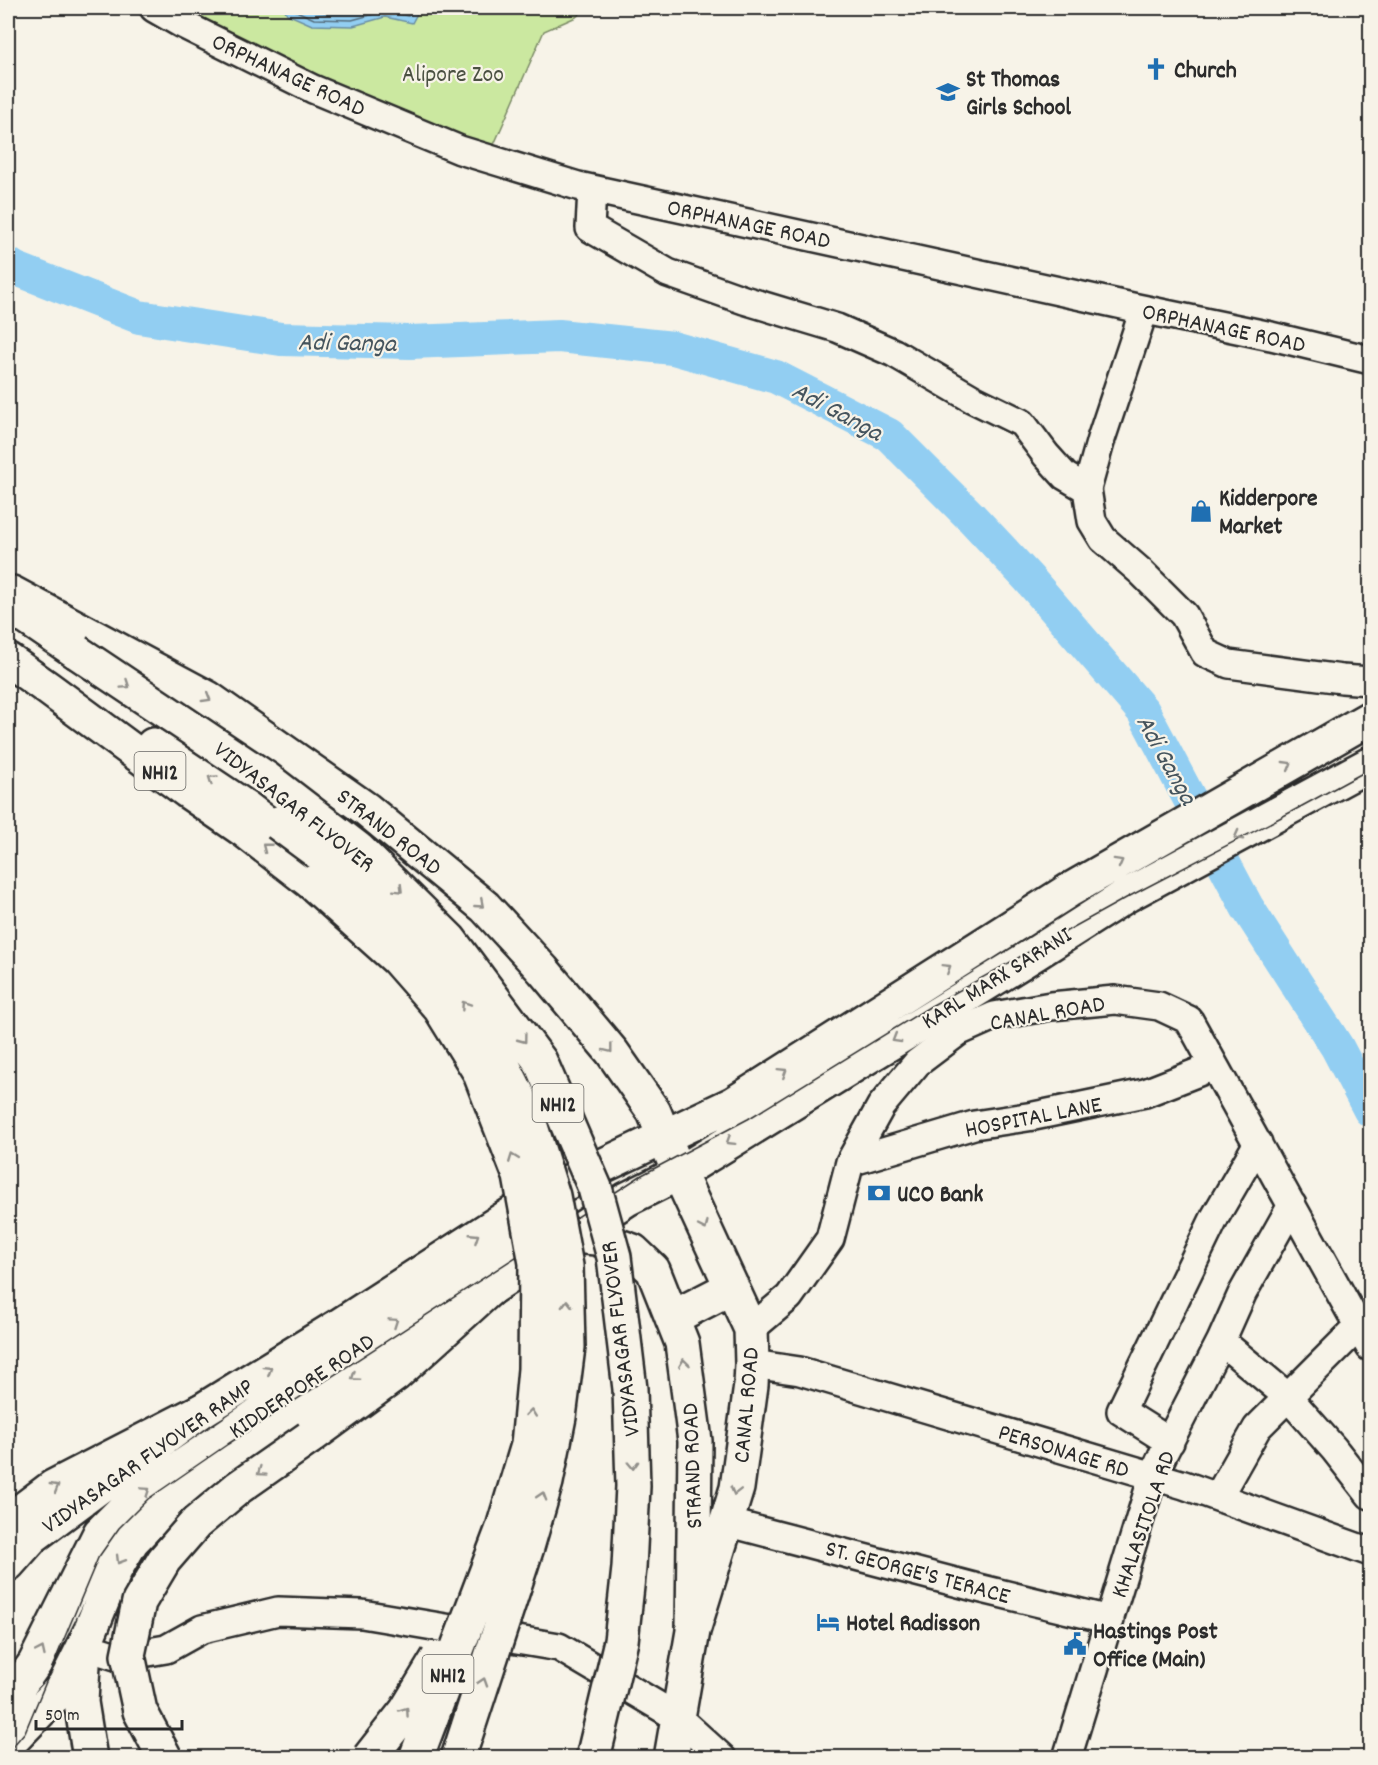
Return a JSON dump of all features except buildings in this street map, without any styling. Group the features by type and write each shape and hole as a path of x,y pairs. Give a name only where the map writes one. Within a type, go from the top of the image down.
{"main road":[{"name":"STRAND ROAD","path":"8,591 208,698 366,809 485,907 543,970 612,1052 654,1112 679,1173 751,1329"},
{"name":"VIDYASAGAR FLYOVER","path":"8,605 267,779 358,849 450,940 540,1061 595,1188 615,1257 630,1389 633,1486 621,1641 593,1758"},
{"name":"VIDYASAGAR FLYOVER","path":"8,660 187,791 246,831 312,883 397,959 440,1008 479,1071 520,1176 536,1263 535,1369 528,1445 504,1528 416,1758"},
{"path":"49,689 199,770 279,823 347,874 420,946 460,998 498,1055 526,1111 553,1197 564,1254 568,1347 559,1417 546,1482 458,1758"},
{"path":"664,1137 734,1104 1068,891 1371,718"},
{"name":"KARL MARX SARANI","path":"627,1199 679,1173 1127,895 1371,764"},
{"path":"1068,891 1127,895"},
{"name":"VIDYASAGAR FLYOVER RAMP","path":"8,1563 32,1537 201,1412 541,1195 664,1137"},
{"name":"KIDDERPORE ROAD","path":"8,1744 20,1702 35,1663 100,1533 133,1500 664,1137"},
{"name":"KIDDERPORE ROAD","path":"20,1702 64,1686 84,1646 115,1570 132,1541 166,1506 387,1356 627,1199"},
{"name":"STRAND ROAD","path":"571,1236 596,1238 633,1251 653,1270 682,1343 695,1442 693,1631 671,1758"},
{"path":"165,1758 140,1711 128,1655 140,1602 164,1560 196,1523 239,1487 395,1375 492,1287"},
{"path":"672,1318 732,1287"},
{"name":"CANAL ROAD","path":"693,1631 737,1488 752,1364 751,1329"},
{"path":"8,1521 53,1487 201,1412"},
{"path":"369,1758 406,1711 480,1590"},
{"path":"616,1758 621,1641"},
{"path":"84,1646 81,1702 90,1758"}],"street":[{"name":"ORPHANAGE ROAD","path":"154,8 313,89 460,150 592,189 1371,360"},
{"path":"592,189 590,228 668,273 744,300 837,328 894,353 974,399 1022,423 1065,476 1087,489"},
{"path":"1144,310 1101,439 1087,489 1092,521 1103,539 1141,572 1184,615 1205,652 1229,664 1371,681"},
{"name":"CANAL ROAD","path":"751,1329 789,1297 830,1239 850,1162 881,1106 917,1063 958,1032 994,1016 1051,1006 1115,1000 1159,1006 1189,1020 1365,1336"},
{"name":"HOSPITAL LANE","path":"850,1162 974,1125 1034,1116 1145,1094 1214,1066"},
{"path":"1170,1442 1121,1411 1215,1217 1258,1143"},
{"name":"KHALASITOLA RD","path":"1067,1758 1153,1476 1242,1294 1292,1205"},
{"path":"1218,1497 1257,1428 1288,1398 1365,1336"},
{"path":"1221,1341 1288,1398 1371,1495"},
{"name":"PERSONAGE RD","path":"752,1364 800,1371 1153,1476 1371,1552"},
{"name":"ST. GEORGE'S TERACE","path":"726,1522 1110,1620"},
{"path":"84,1646 119,1657 166,1649 202,1629 278,1611 362,1614 559,1647 677,1717 722,1758"}],"green space":[{"name":"Alipore Zoo","path":"166,8 586,8 576,17 544,31 489,156"}],"water":[{"path":"284,8 420,8 412,23 385,17 353,26 312,25 287,14"}],"waterway":[{"name":"Adi Ganga","path":"8,264 139,317 281,339 410,342 559,336 673,348 776,377 889,435 1029,579 1143,711 1247,907 1337,1047 1370,1110"}],"tram line":[{"path":"8,1752 25,1732 98,1558 119,1528 148,1499 228,1444 642,1175 748,1119 931,1006 1128,897 1370,769"}],"place":[{"name":"Church","path":"1156,69"},
{"name":"St Thomas Girls School","path":"948,92"},
{"name":"Kidderpore Market","path":"1201,511"},
{"name":"UCO Bank","path":"879,1193"},
{"name":"Hotel Radisson","path":"828,1622"},
{"name":"Hastings Post Office (Main)","path":"1075,1644"}]}
